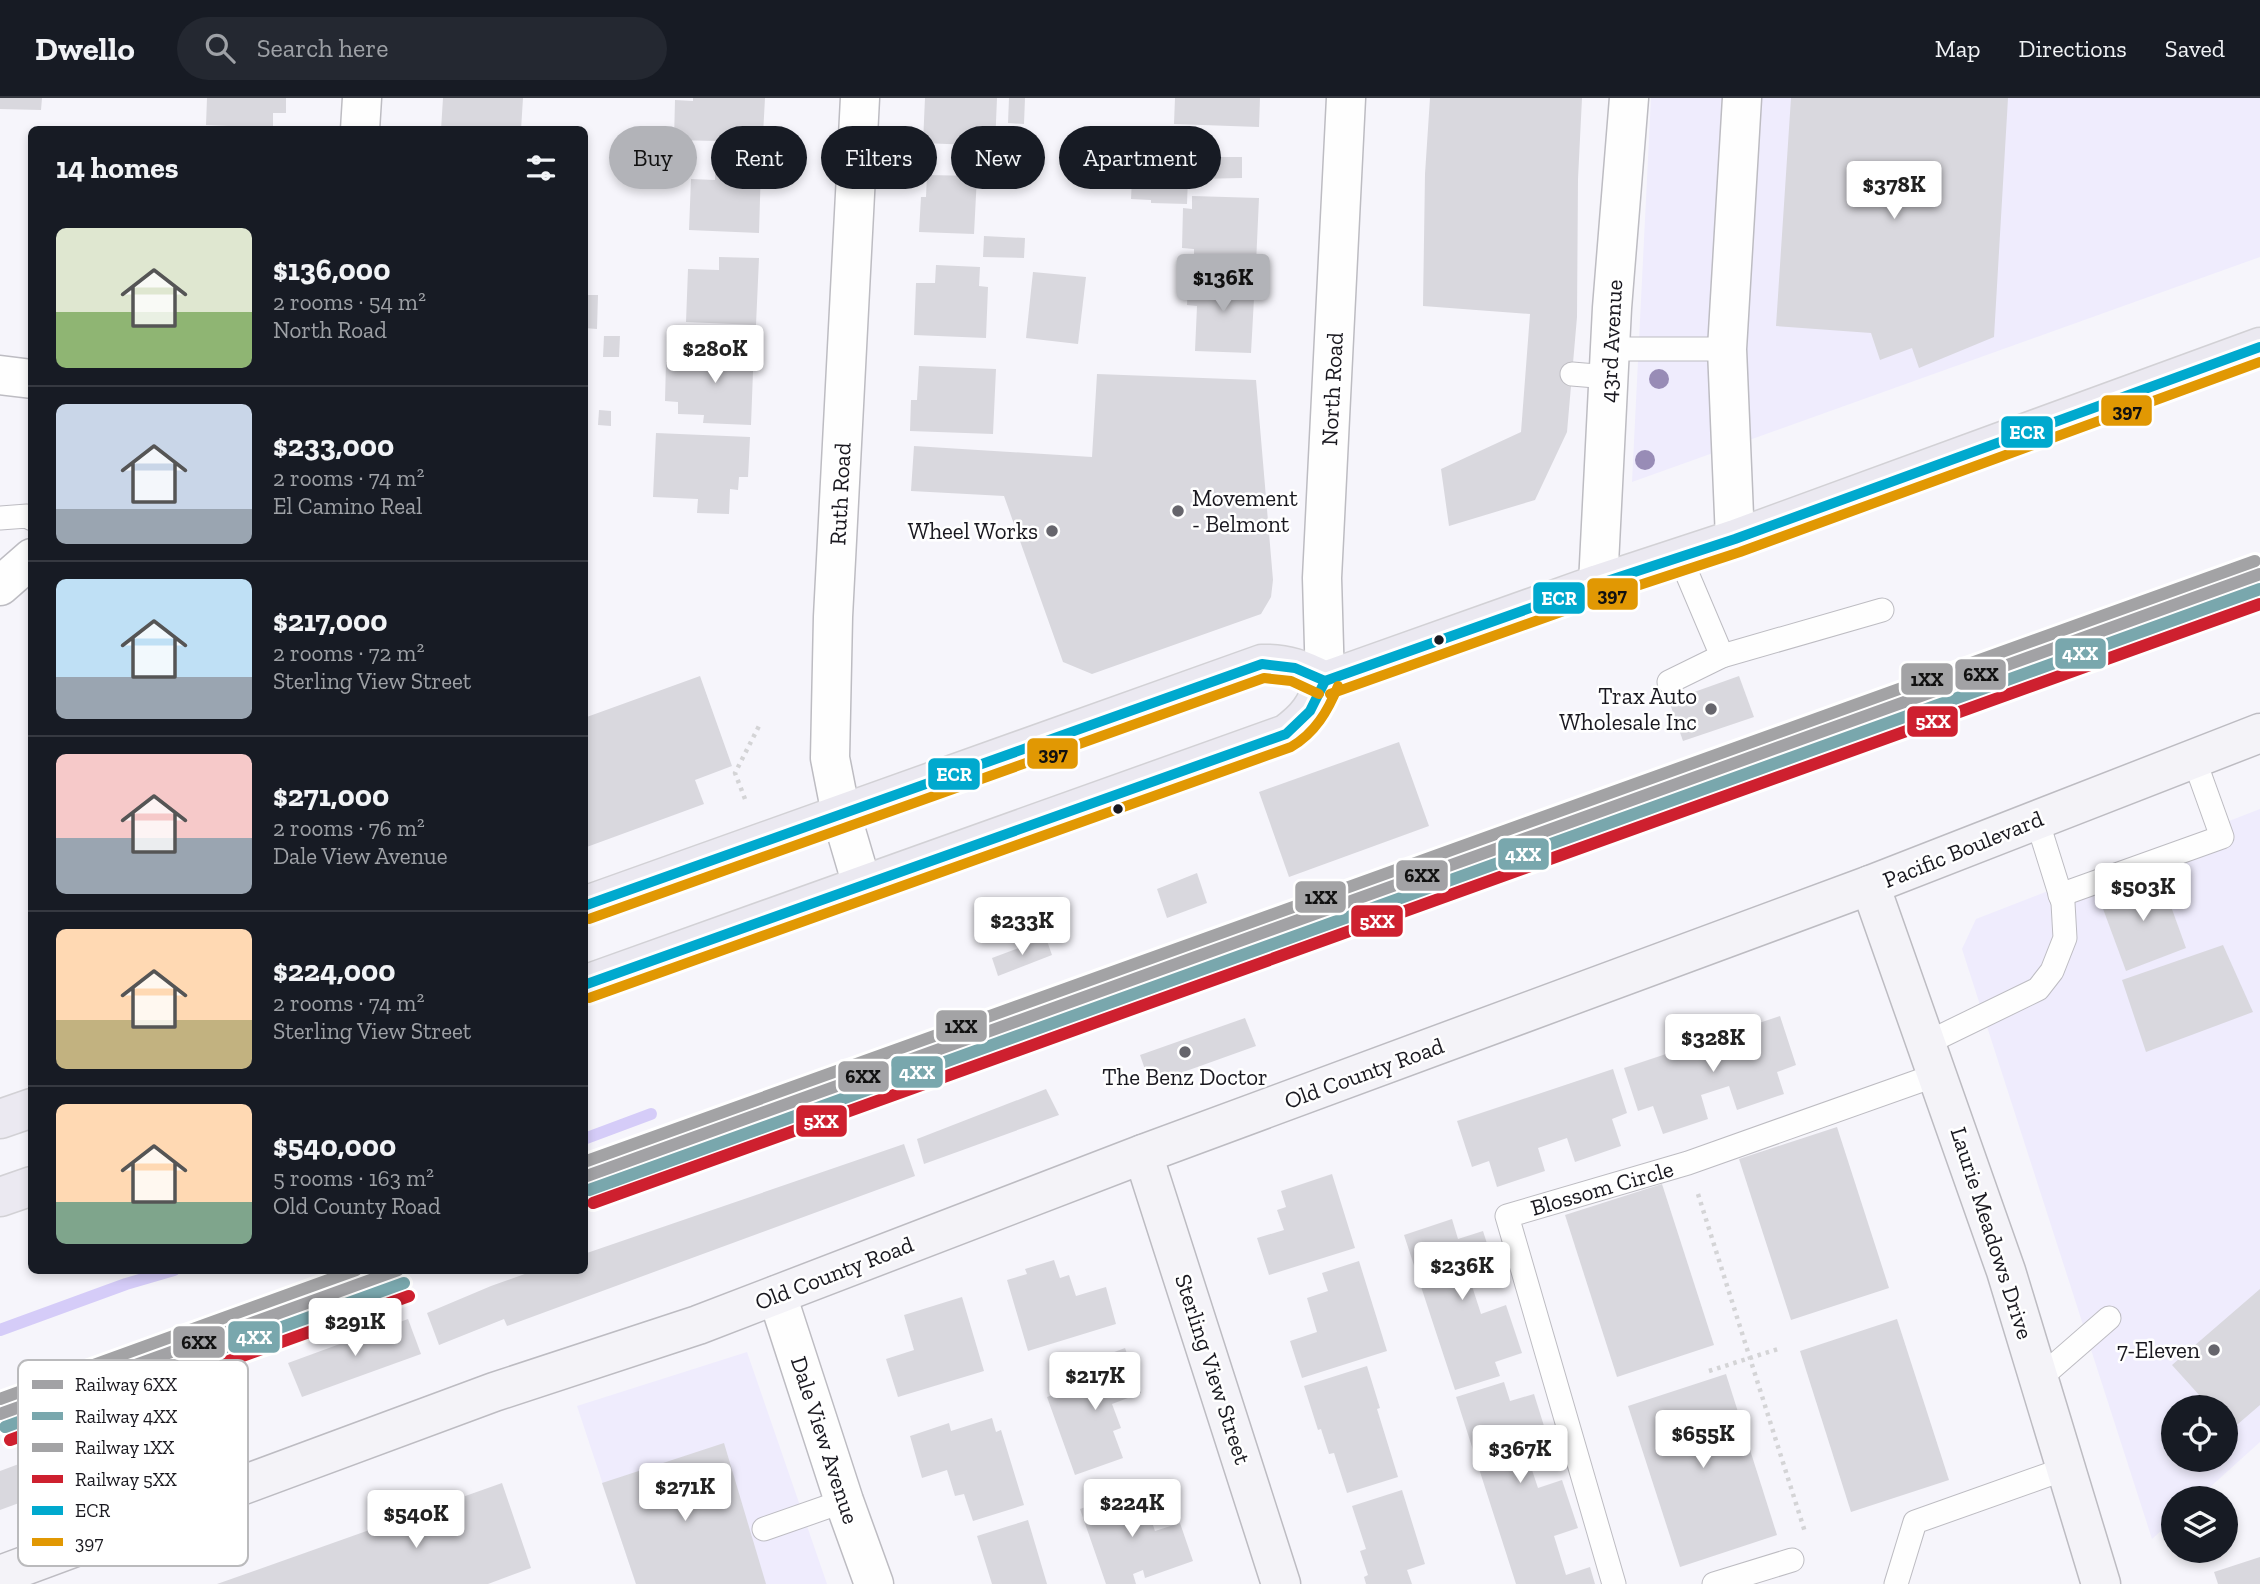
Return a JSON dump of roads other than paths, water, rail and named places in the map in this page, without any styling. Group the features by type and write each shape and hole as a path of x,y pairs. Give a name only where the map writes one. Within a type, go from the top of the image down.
{"main road":[{"path":"588,905 1262,664 1283,663 1325,681 1598,584 1735,539 2260,347"},
{"path":"588,984 1286,734 1305,720 1317,702 1325,681"},
{"path":"0,1119 28,1109"},
{"path":"0,1197 28,1187"}],"street":[{"path":"360,126 362,98"},
{"name":"Ruth Road","path":"860,98 831,669 830,758 841,814 862,886"},
{"name":"North Road","path":"1325,681 1322,586 1346,98"},
{"name":"43rd Avenue","path":"1598,584 1597,367 1629,98"},
{"path":"1735,539 1727,349 1742,98"},
{"path":"0,375 28,378"},
{"path":"0,586 28,562"},
{"name":"Pacific Boulevard","path":"1665,962 1871,886 2260,733"},
{"name":"Laurie Meadows Drive","path":"1871,886 2007,1271 2101,1584"},
{"name":"Old County Road","path":"248,1484 481,1397 698,1325 1143,1154 1665,962"},
{"name":"Sterling View Street","path":"1143,1154 1281,1584"},
{"name":"Dale View Avenue","path":"777,1295 870,1583"},
{"name":"Old County Road","path":"0,1576 27,1566"}],"lane":[{"path":"1597,367 1727,349"},
{"path":"0,518 28,517"},
{"path":"1679,557 1722,656"},
{"path":"1669,682 1722,656 1882,610"},
{"path":"2060,895 2222,837 2194,759"},
{"name":"Blossom Circle","path":"1614,1584 1507,1216 1688,1163 1933,1058 2038,989 2052,971 2065,938 2060,895 2037,820"},
{"path":"2040,1378 2109,1318"},
{"path":"1896,1584 1915,1522 2067,1468"},
{"path":"764,1529 844,1501"},
{"path":"1714,1584 1792,1560"}],"waterway":[{"path":"588,1138 651,1114"},
{"path":"0,1330 160,1274"}],"rail line":[{"name":"1XX","path":"588,1161 2255,561"},
{"name":"6XX","path":"588,1176 2260,574"},
{"name":"4XX","path":"589,1190 2260,589"},
{"name":"5XX","path":"593,1203 2260,604"},
{"name":"1XX","path":"108,1360 345,1274"},
{"name":"6XX","path":"149,1360 387,1274"},
{"name":"4XX","path":"191,1360 404,1283"},
{"name":"5XX","path":"232,1360 409,1296"},
{"name":"1XX","path":"0,1399 18,1392"},
{"name":"6XX","path":"0,1414 18,1407"},
{"name":"4XX","path":"5,1427 18,1422"},
{"name":"5XX","path":"10,1440 18,1437"}],"place":[{"name":"Movement - Belmont","path":"1178,511"},
{"name":"Wheel Works","path":"1052,531"},
{"name":"Trax Auto Wholesale Inc","path":"1711,709"},
{"name":"The Benz Doctor","path":"1185,1052"},
{"name":"7-Eleven","path":"2214,1350"}]}
